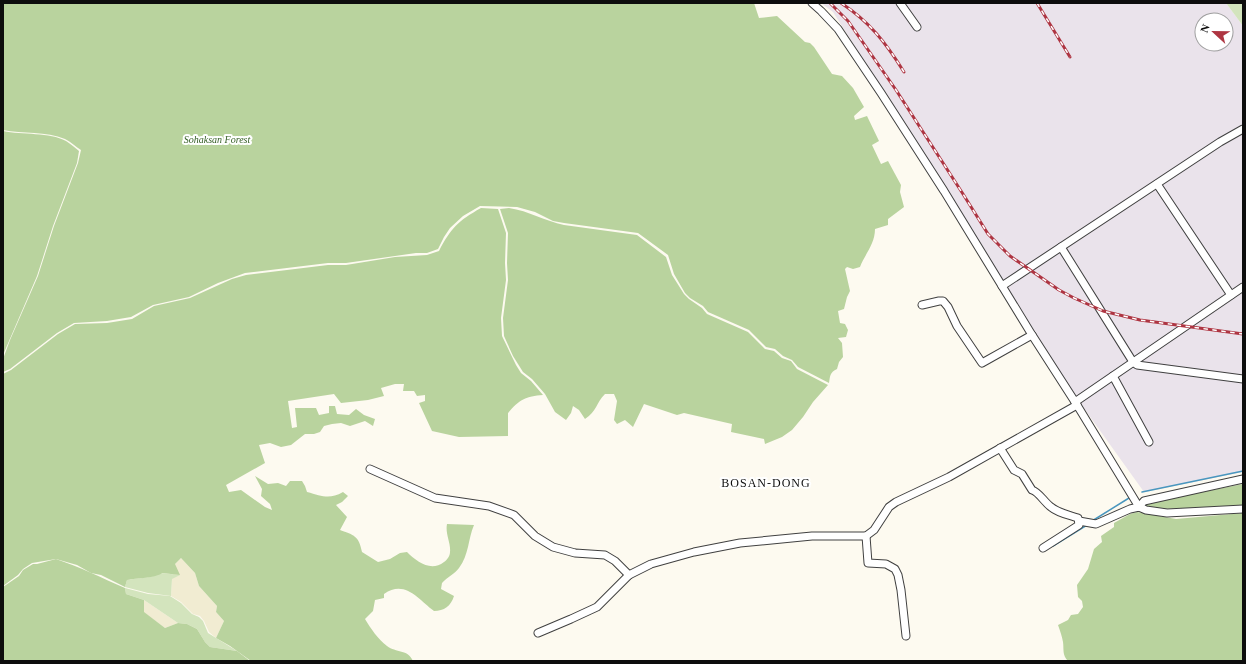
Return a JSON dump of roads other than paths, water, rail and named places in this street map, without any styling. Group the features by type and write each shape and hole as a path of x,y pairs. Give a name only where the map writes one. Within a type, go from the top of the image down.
{"street":[{"path":"812,3 838,29 882,93 1032,335 1076,403 1139,507 1146,510 1167,513 1243,509"},
{"path":"900,3 917,27"},
{"path":"1002,286 1243,128"},
{"path":"1157,184 1231,295"},
{"path":"1060,247 1133,362 1137,365 1243,379"},
{"path":"538,633 596,607 629,575 651,564 694,552 740,543 806,536 866,536 874,530 889,507 918,491 949,477 1076,403 1243,287"},
{"path":"922,305 943,301 950,310 957,326 982,363 1032,335"},
{"path":"1113,376 1149,442"},
{"path":"1000,448 1014,470 1022,474 1032,490 1035,491 1052,508 1085,522 1096,524 1130,509 1139,507 1144,501 1243,479"},
{"path":"370,469 435,498 489,506 514,515 535,536 547,544 575,553 605,555 615,561 629,575"},
{"path":"1043,548 1085,522"},
{"path":"866,536 868,563 886,564 895,569 898,575 906,636"}],"waterway":[{"path":"1142,492 1243,471"},
{"path":"1092,521 1129,498"},
{"path":"1053,546 1087,525"}],"railway":[{"path":"830,3 848,21 896,90 988,234 1010,256 1059,290 1103,311 1140,320 1243,334"},
{"path":"841,3 861,18 877,34 904,72"},
{"path":"1037,3 1070,57"}],"district":[{"name":"BOSAN-DONG","path":"766,483"}],"park label":[{"name":"Sohaksan Forest","path":"217,139"}]}
